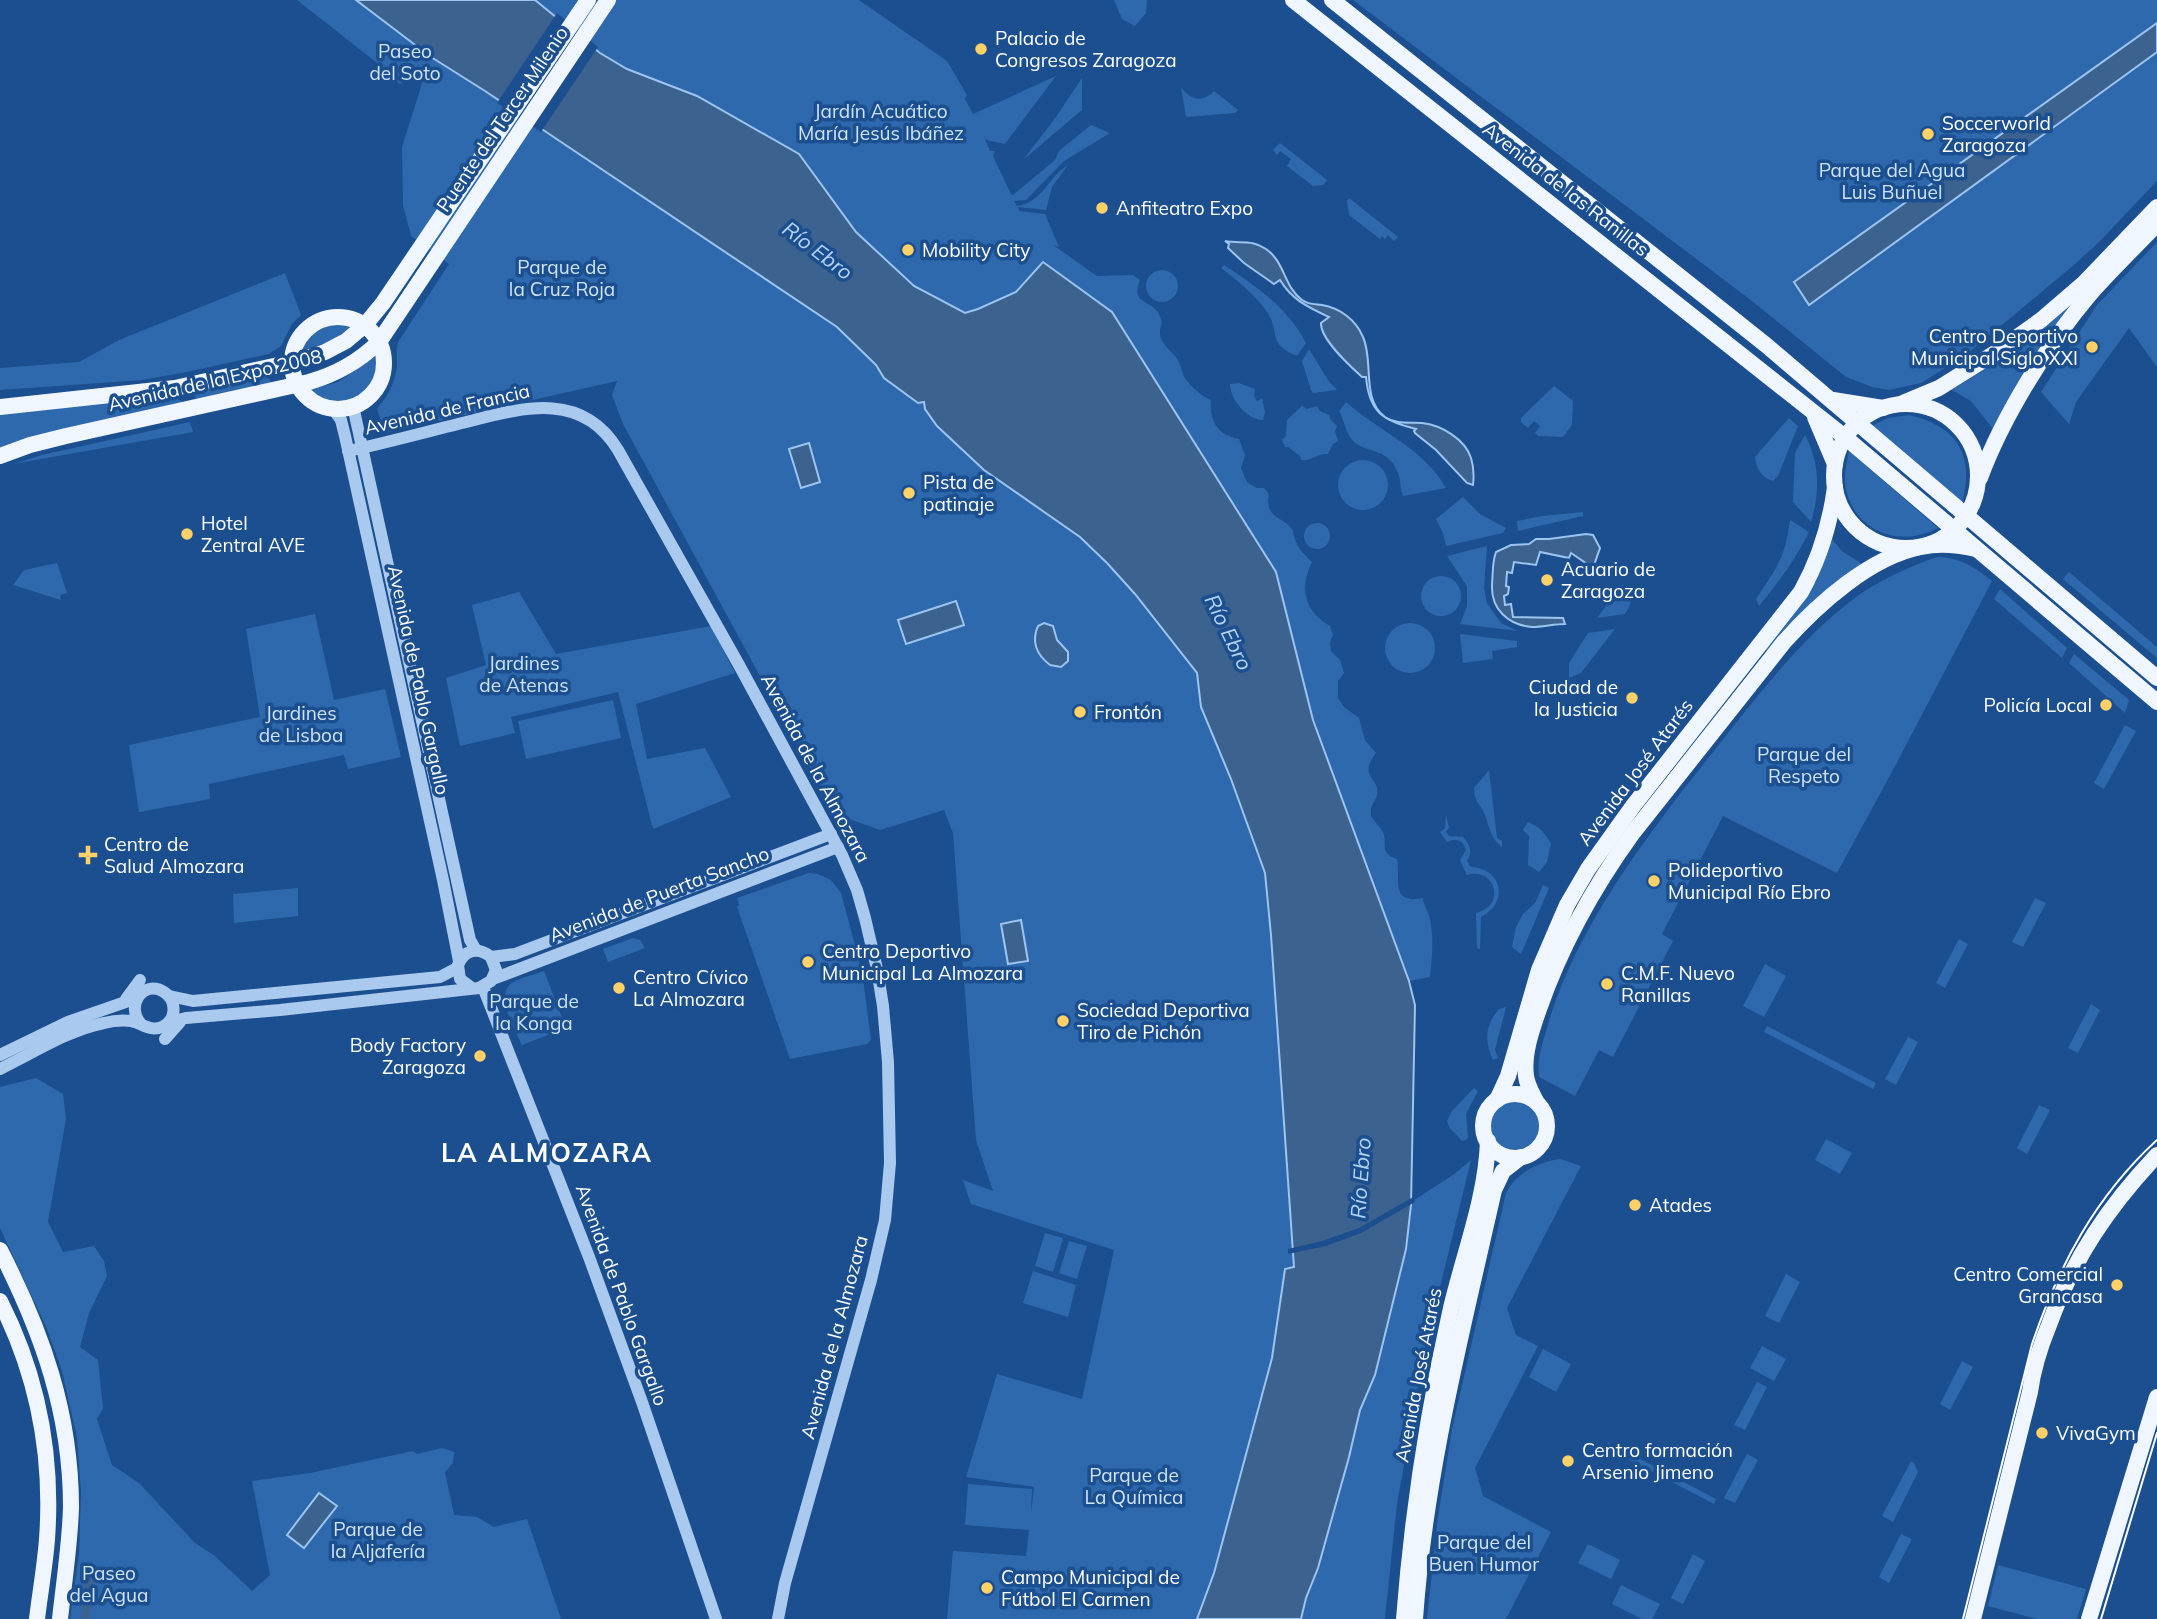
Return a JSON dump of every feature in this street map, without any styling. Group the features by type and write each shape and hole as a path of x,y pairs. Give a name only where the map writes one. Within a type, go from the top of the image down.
{"main road":[{"name":"Puente del Tercer Milenio","path":"425,256 588,0"},
{"name":"Puente del Tercer Milenio","path":"425,256 608,0"},
{"name":"Avenida de las Ranillas","path":"1293,0 1846,438 2157,702"},
{"name":"Avenida de las Ranillas","path":"1332,0 1832,400 2157,678"},
{"path":"1835,464 1846,438 1869,415 1939,388 2041,320 2084,283 2157,208"},
{"path":"1954,530 1966,516 1997,437 2056,340 2090,295 2157,224"},
{"name":"Avenida de la Expo 2008","path":"0,407 175,388 292,361 332,348 365,326 425,256"},
{"name":"Avenida de la Expo 2008","path":"0,456 66,436 298,384 341,371 379,342 425,256"},
{"path":"345,317 365,326 379,342 384,365 380,382 370,396 353,406 334,410 312,401 298,384 292,361 299,338 318,321 345,317"},
{"name":"Avenida de las Ranillas","path":"1832,400 1889,407 1912,405 1942,414 1954,423 1965,435 1976,459 1980,514 1987,535"},
{"name":"Avenida de las Ranillas","path":"1812,412 1826,438 1835,464"},
{"name":"Avenida José Atarés","path":"1497,1100 1511,1066 1539,970 1567,905 1588,869 1633,806 1801,592 1818,560 1829,529 1835,487 1835,464"},
{"path":"1835,487 1843,509 1852,522 1876,541 1906,548 1961,546 1978,550"},
{"name":"Avenida José Atarés","path":"1536,1101 1528,1086 1526,1068 1536,1019 1573,929 1611,863 1778,649 1804,620 1842,587 1866,571 1892,557 1939,540 1954,530"},
{"path":"1516,1094 1536,1101 1547,1119 1546,1133 1540,1146 1521,1157 1502,1154 1488,1141 1483,1126 1491,1105 1506,1095 1516,1094"},
{"name":"Avenida José Atarés","path":"1404,1619 1411,1542 1428,1425 1451,1309 1483,1183 1488,1141"},
{"path":"1973,1619 2032,1377 2059,1297 2081,1252 2100,1223 2157,1155"},
{"name":"Avenida José Atarés","path":"1415,1619 1424,1531 1440,1428 1494,1190 1503,1171 1521,1157"},
{"path":"0,1250 40,1336 57,1391 62,1419 71,1508 60,1619"},
{"path":"0,1301 25,1357 44,1438 48,1516 37,1619"},
{"path":"2089,1619 2157,1397"}],"street":[{"name":"Avenida de Pablo Gargallo","path":"353,406 469,936 476,950"},
{"name":"Avenida de Francia","path":"348,451 527,408 566,410 593,421"},
{"name":"Avenida de Pablo Gargallo","path":"334,410 342,425 348,451 443,880 458,965"},
{"name":"Avenida de la Almozara","path":"593,421 618,450 838,847 853,880 865,918 882,996 888,1062 890,1181 885,1220 871,1280 785,1583 778,1619"},
{"name":"Avenida de Puerta Sancho","path":"491,957 515,954 831,834"},
{"name":"Avenida de Puerta Sancho","path":"169,1022 483,985 838,847"},
{"path":"141,1024 134,1014 134,1005 143,992 152,989 193,1001 440,977 458,965 468,952 476,950 491,957 495,965 483,985 462,982 458,965"},
{"path":"121,1004 140,980"},
{"name":"Avenida de Pablo Gargallo","path":"483,985 589,1257 716,1619"},
{"path":"0,1069 64,1037 95,1025 125,1021 148,1028 163,1027 173,1015 174,1007 169,996"},
{"path":"0,1055 60,1025 137,998"},
{"path":"164,1039 186,1018"}],"green space":[{"path":"297,0 356,0 431,57 837,327 876,365 884,378 918,403 924,402 937,426 984,470 1080,537 1135,594 1197,673 1201,707 1265,873 1294,1267 1285,1270 1272,1358 1214,1573 1197,1619 947,1619 953,1551 1026,1556 1029,1530 965,1525 968,1484 1032,1489 1031,1514 1034,1487 966,1477 997,1374 1082,1399 1114,1250 971,1204 963,1180 993,1191 976,1140 953,833 944,810 880,830 835,814 623,424 612,395 617,381 385,433 377,409 395,378 398,342 449,264 411,236 403,205 402,147 424,77 399,84 386,70"},
{"name":"Jardín Acuático María Jesús Ibáñez","path":"535,0 859,0 947,61 967,95 965,99 973,114 1056,76 1005,144 986,140 983,134 990,151 995,151 993,156 1013,195 1091,125 1110,133 1064,161 1026,200 1014,201 1017,206 1033,200 1068,165 1052,187 1046,210 1018,207 1019,211 1045,214 1059,247 1053,245 1097,276 1133,275 1140,280 1139,297 1159,313 1162,323 1161,338 1178,360 1185,378 1211,400 1216,426 1225,434 1239,439 1245,455 1241,468 1248,483 1264,488 1269,494 1268,502 1272,513 1292,529 1298,546 1312,562 1306,581 1306,598 1314,613 1330,626 1333,635 1330,642 1331,651 1340,660 1344,673 1338,681 1338,698 1344,707 1359,718 1365,740 1376,753 1369,768 1377,789 1371,816 1383,831 1385,850 1389,856 1397,859 1401,894 1405,898 1423,898 1429,916 1432,941 1430,977 1409,981 1313,720 1276,572 1112,312 1043,262 1016,292 966,313 914,286 856,232 799,154 697,96 627,69 600,53"},
{"path":"1114,0 1147,0 1146,13 1135,26 1122,19"},
{"name":"Parque del Agua Luis Buñuel","path":"1353,0 2157,0 2157,181 2074,265 1966,355 1921,383 1889,390 1872,387 1846,377 1752,301"},
{"path":"1082,78 1082,110 1023,160 1056,117"},
{"path":"1181,87 1188,95 1200,99 1214,91 1238,110 1235,113 1186,117"},
{"path":"1280,143 1327,180 1323,185 1313,186 1287,166 1291,159 1280,151 1277,155 1273,150"},
{"path":"1349,198 1398,237 1394,241 1388,235 1385,239 1382,236 1380,239 1349,215"},
{"name":"Centro Deportivo Municipal Siglo XXI","path":"2157,242 2157,367 2129,328 2076,402 2069,424 2041,392 2097,305"},
{"path":"1224,265 1281,308 1299,330 1306,343 1297,356 1281,346 1267,312 1246,288 1221,268"},
{"path":"1162,270 1173,275 1178,286 1173,297 1162,302 1151,297 1146,286 1151,275"},
{"path":"285,273 301,315 292,324 281,346 269,354 142,380 0,390 0,368 79,362 119,340"},
{"path":"2075,301 2028,367 1993,429 1971,401 1952,390 2015,350"},
{"path":"333,324 352,326 333,340 299,352 312,334"},
{"path":"1309,349 1337,390 1313,393 1302,361"},
{"path":"375,357 372,381 354,399 338,403 322,399 308,390 338,382"},
{"path":"268,374 271,383 198,400 190,391"},
{"path":"1239,383 1255,389 1254,396 1257,401 1262,398 1265,412 1263,420 1246,413 1236,402 1230,384"},
{"path":"1554,386 1573,401 1572,425 1563,437 1538,436 1535,433 1540,426 1534,421 1528,428 1521,422 1521,418"},
{"path":"166,396 183,402 0,451 0,411"},
{"path":"1346,402 1426,462 1446,488 1403,496 1399,476 1393,464 1381,454 1355,443 1348,434 1339,411"},
{"path":"1302,406 1307,409 1317,406 1320,411 1329,415 1337,426 1335,431 1338,441 1333,444 1328,454 1301,460 1300,456 1285,447 1282,440 1286,436 1287,420"},
{"path":"1909,415 1939,427 1958,445 1964,457 1966,471 1962,503 1871,426 1888,418"},
{"path":"1789,418 1798,426 1778,476 1773,481 1760,472 1755,457"},
{"path":"190,422 193,432 13,464 42,455"},
{"path":"1805,435 1814,456 1817,478 1811,522 1793,502 1795,453"},
{"path":"1849,451 1938,528 1908,537 1880,532 1867,524 1849,500 1845,484"},
{"path":"1363,460 1381,467 1388,485 1381,503 1363,510 1345,503 1338,485 1345,467"},
{"path":"1463,497 1480,514 1506,528 1503,533 1446,546 1436,519"},
{"path":"1583,512 1583,516 1518,531 1517,521"},
{"path":"1790,520 1809,532 1786,570 1759,606 1756,599 1779,562 1786,544"},
{"path":"1317,523 1326,527 1330,536 1326,545 1317,549 1308,545 1304,536 1308,527"},
{"path":"1832,539 1842,551 1862,564 1769,653 1765,649"},
{"path":"1487,546 1484,588 1487,603 1501,623 1518,631 1460,624 1467,606 1467,586 1447,556"},
{"name":"Parque del Respeto","path":"1937,557 1966,564 1992,581 1837,873 1723,816 1662,934 1673,941 1613,1057 1599,1050 1575,1096 1539,1077 1539,1059 1546,1031 1575,955 1617,882 1666,812 1764,688 1797,650 1833,616 1872,587"},
{"path":"57,563 67,593 60,595 61,600 13,585 24,570"},
{"path":"2069,572 2157,647 2157,658 2063,579"},
{"path":"1441,576 1449,577 1455,582 1460,588 1460,604 1455,610 1449,615 1441,616 1433,615 1427,610 1422,604 1421,596 1422,588 1427,582 1433,577"},
{"path":"1622,584 1631,593 1625,614 1597,618"},
{"path":"2000,589 2067,648 2062,658 1994,599"},
{"name":"Jardines de Atenas","path":"519,592 556,654 711,626 735,673 636,704 647,759 705,748 731,797 653,829 618,692 511,717 515,733 460,746 446,678 486,665 472,605"},
{"name":"Jardines de Lisboa","path":"315,614 334,700 385,689 401,757 348,769 344,755 209,784 210,799 139,812 129,745 260,717 246,629"},
{"path":"1410,623 1428,630 1435,648 1428,666 1410,673 1392,666 1385,648 1392,630"},
{"path":"1615,629 1581,673 1569,678 1569,663 1588,633"},
{"path":"1460,634 1517,641 1517,647 1492,651 1493,659 1463,663"},
{"path":"2074,654 2129,700 2125,713 2069,663"},
{"path":"613,700 621,738 526,759 518,721"},
{"path":"2125,725 2136,731 2104,789 2094,783"},
{"path":"1489,770 1497,838 1502,841 1502,847 1493,836 1475,794 1474,788"},
{"path":"1446,815 1449,827 1446,832 1449,836 1463,837 1469,846 1467,861 1471,867 1490,873 1498,887 1496,903 1481,917 1480,949 1477,948 1476,913 1486,909 1492,902 1494,888 1484,876 1467,875 1460,860 1466,850 1463,844 1457,840 1447,842 1440,832 1445,828"},
{"path":"1528,822 1542,831 1551,844 1547,862 1539,872 1528,865 1529,836 1523,830"},
{"name":"Centro Deportivo Municipal La Almozara","path":"809,873 831,880 841,893 862,971 871,1040 867,1044 790,1059 737,907 737,898"},
{"path":"1543,885 1549,888 1521,954 1512,947 1516,927 1523,914 1535,903"},
{"path":"298,888 298,916 234,923 233,894"},
{"path":"2035,898 2046,903 2023,947 2012,942"},
{"path":"633,938 640,940 645,948 608,962 603,949"},
{"path":"1959,939 1968,944 1945,988 1936,983"},
{"path":"1765,964 1786,976 1764,1017 1743,1006"},
{"name":"Parque de la Konga","path":"544,971 566,1028 522,1045 505,1004 507,988 516,981"},
{"path":"2091,1004 2100,1010 2078,1053 2068,1048"},
{"path":"1506,1007 1495,1050 1498,1058 1493,1060 1487,1033 1494,1015 1499,1009"},
{"path":"1767,1026 1876,1083 1873,1089 1764,1032"},
{"path":"1908,1037 1918,1042 1896,1085 1885,1079"},
{"name":"Parque de la Aljafería","path":"36,1078 63,1094 66,1119 48,1222 63,1252 94,1246 104,1261 107,1276 89,1313 80,1347 98,1360 103,1408 97,1419 112,1465 139,1483 195,1543 215,1556 252,1591 270,1575 252,1481 310,1473 413,1451 417,1454 442,1448 454,1452 453,1463 445,1472 454,1515 477,1517 494,1527 527,1519 561,1619 70,1619 79,1555 81,1492 77,1437 62,1371 47,1329 0,1228 0,1087"},
{"path":"1474,1088 1478,1091 1466,1114 1468,1138 1462,1141 1447,1121 1452,1111"},
{"path":"1514,1101 1532,1108 1539,1126 1532,1144 1514,1151 1496,1144 1489,1126 1496,1108"},
{"path":"2039,1105 2050,1110 2027,1154 2017,1148"},
{"path":"1826,1139 1852,1153 1840,1174 1815,1160"},
{"name":"Parque del Buen Humor","path":"1560,1159 1581,1166 1507,1308 1516,1335 1538,1346 1475,1468 1483,1496 1551,1532 1506,1619 1427,1619 1438,1517 1452,1429 1506,1193 1528,1170"},
{"path":"1471,1160 1424,1353 1397,1504 1385,1619 1301,1619 1318,1568 1360,1410 1375,1375 1411,1202"},
{"path":"1045,1233 1063,1238 1053,1272 1035,1266"},
{"path":"1069,1241 1087,1246 1077,1279 1059,1273"},
{"path":"1033,1271 1076,1285 1068,1317 1023,1303"},
{"path":"1786,1274 1800,1282 1779,1323 1765,1316"},
{"path":"1762,1346 1786,1359 1774,1381 1750,1368"},
{"path":"1543,1349 1571,1364 1556,1392 1529,1377"},
{"path":"1962,1361 1973,1367 1950,1410 1940,1404"},
{"path":"1757,1382 1767,1387 1745,1430 1734,1425"},
{"path":"1608,1442 1716,1499 1714,1504 1605,1447"},
{"path":"1747,1454 1758,1460 1735,1503 1724,1498"},
{"path":"1911,1461 1918,1472 1893,1522 1882,1516"},
{"path":"1901,1534 1912,1539 1889,1583 1879,1577"},
{"path":"1588,1544 1620,1560 1611,1579 1578,1563"},
{"path":"1693,1554 1705,1561 1683,1604 1671,1598"},
{"path":"1998,1565 2086,1589 2077,1619 2037,1619 1988,1606"},
{"path":"1621,1585 1660,1604 1652,1619 1642,1619 1612,1604"}],"water":[{"name":"Río Ebro","path":"356,0 535,0 600,53 627,69 697,96 799,154 856,232 914,286 965,313 1016,292 1043,262 1112,312 1276,572 1313,720 1409,981 1415,1005 1411,1205 1406,1249 1375,1375 1360,1410 1318,1568 1301,1619 1197,1619 1214,1573 1272,1358 1285,1269 1294,1267 1265,873 1201,707 1197,673 1135,594 1080,537 984,470 937,426 925,409 924,402 918,403 884,378 876,365 837,327 431,57"},
{"path":"2157,23 2157,52 1809,305 1794,282"},
{"path":"1225,241 1251,243 1266,249 1302,300 1335,309 1352,320 1366,347 1370,391 1378,410 1394,421 1429,424 1458,439 1471,458 1473,485 1467,483 1436,450 1415,433 1416,429 1395,423 1387,419 1380,414 1371,399 1366,377 1362,377 1350,366 1325,337 1321,323 1329,317 1295,298 1280,280 1274,284 1244,263 1228,248 1229,244"},
{"path":"809,443 820,482 801,488 789,449"},
{"path":"1593,535 1600,548 1593,568 1571,553 1569,558 1540,552 1536,565 1514,562 1512,573 1507,572 1506,586 1509,587 1508,594 1504,596 1505,605 1511,604 1513,617 1563,618 1565,624 1523,626 1503,614 1492,594 1496,552 1511,545 1529,544 1536,539"},
{"path":"956,601 964,625 906,644 898,620"},
{"path":"1044,623 1053,626 1057,640 1068,652 1068,661 1061,667 1050,665 1036,648 1036,632 1038,626"},
{"path":"1021,920 1028,961 1008,964 1001,924"},
{"path":"319,1493 337,1506 304,1548 287,1535"}],"pier":[{"path":"557,13 598,47 541,132 497,103"},
{"path":"1415,1196 1415,1202 1361,1233 1326,1246 1288,1254 1288,1249 1359,1228"}],"waterway":[{"path":"85,1619 90,1582"}],"tram line":[{"path":"1963,1619 2032,1344 2054,1287 2097,1209 2115,1185 2157,1140"},
{"path":"2101,1619 2157,1433"}],"place":[{"name":"Palacio de Congresos Zaragoza","path":"981,49"},
{"name":"Soccerworld Zaragoza","path":"1928,134"},
{"name":"Anfiteatro Expo","path":"1102,208"},
{"name":"Mobility City","path":"908,250"},
{"name":"Centro Deportivo Municipal Siglo XXI","path":"2092,347"},
{"name":"Pista de patinaje","path":"909,493"},
{"name":"Hotel Zentral AVE","path":"187,534"},
{"name":"Acuario de Zaragoza","path":"1547,580"},
{"name":"Ciudad de la Justicia","path":"1632,698"},
{"name":"Policía Local","path":"2106,705"},
{"name":"Frontón","path":"1080,712"},
{"name":"Centro de Salud Almozara","path":"88,855"},
{"name":"Polideportivo Municipal Río Ebro","path":"1654,881"},
{"name":"Centro Deportivo Municipal La Almozara","path":"808,962"},
{"name":"C.M.F. Nuevo Ranillas","path":"1607,984"},
{"name":"Centro Cívico La Almozara","path":"619,988"},
{"name":"Sociedad Deportiva Tiro de Pichón","path":"1063,1021"},
{"name":"Body Factory Zaragoza","path":"480,1056"},
{"name":"Atades","path":"1635,1205"},
{"name":"Centro Comercial Grancasa","path":"2117,1285"},
{"name":"VivaGym","path":"2042,1433"},
{"name":"Centro formación Arsenio Jimeno","path":"1568,1461"},
{"name":"Campo Municipal de Fútbol El Carmen","path":"987,1588"}],"district":[{"name":"LA ALMOZARA","path":"547,1152"}],"park label":[{"name":"Paseo del Soto","path":"405,62"},
{"name":"Parque de la Cruz Roja","path":"562,278"},
{"name":"Parque de La Química","path":"1134,1486"},
{"name":"Paseo del Agua","path":"109,1584"}]}
